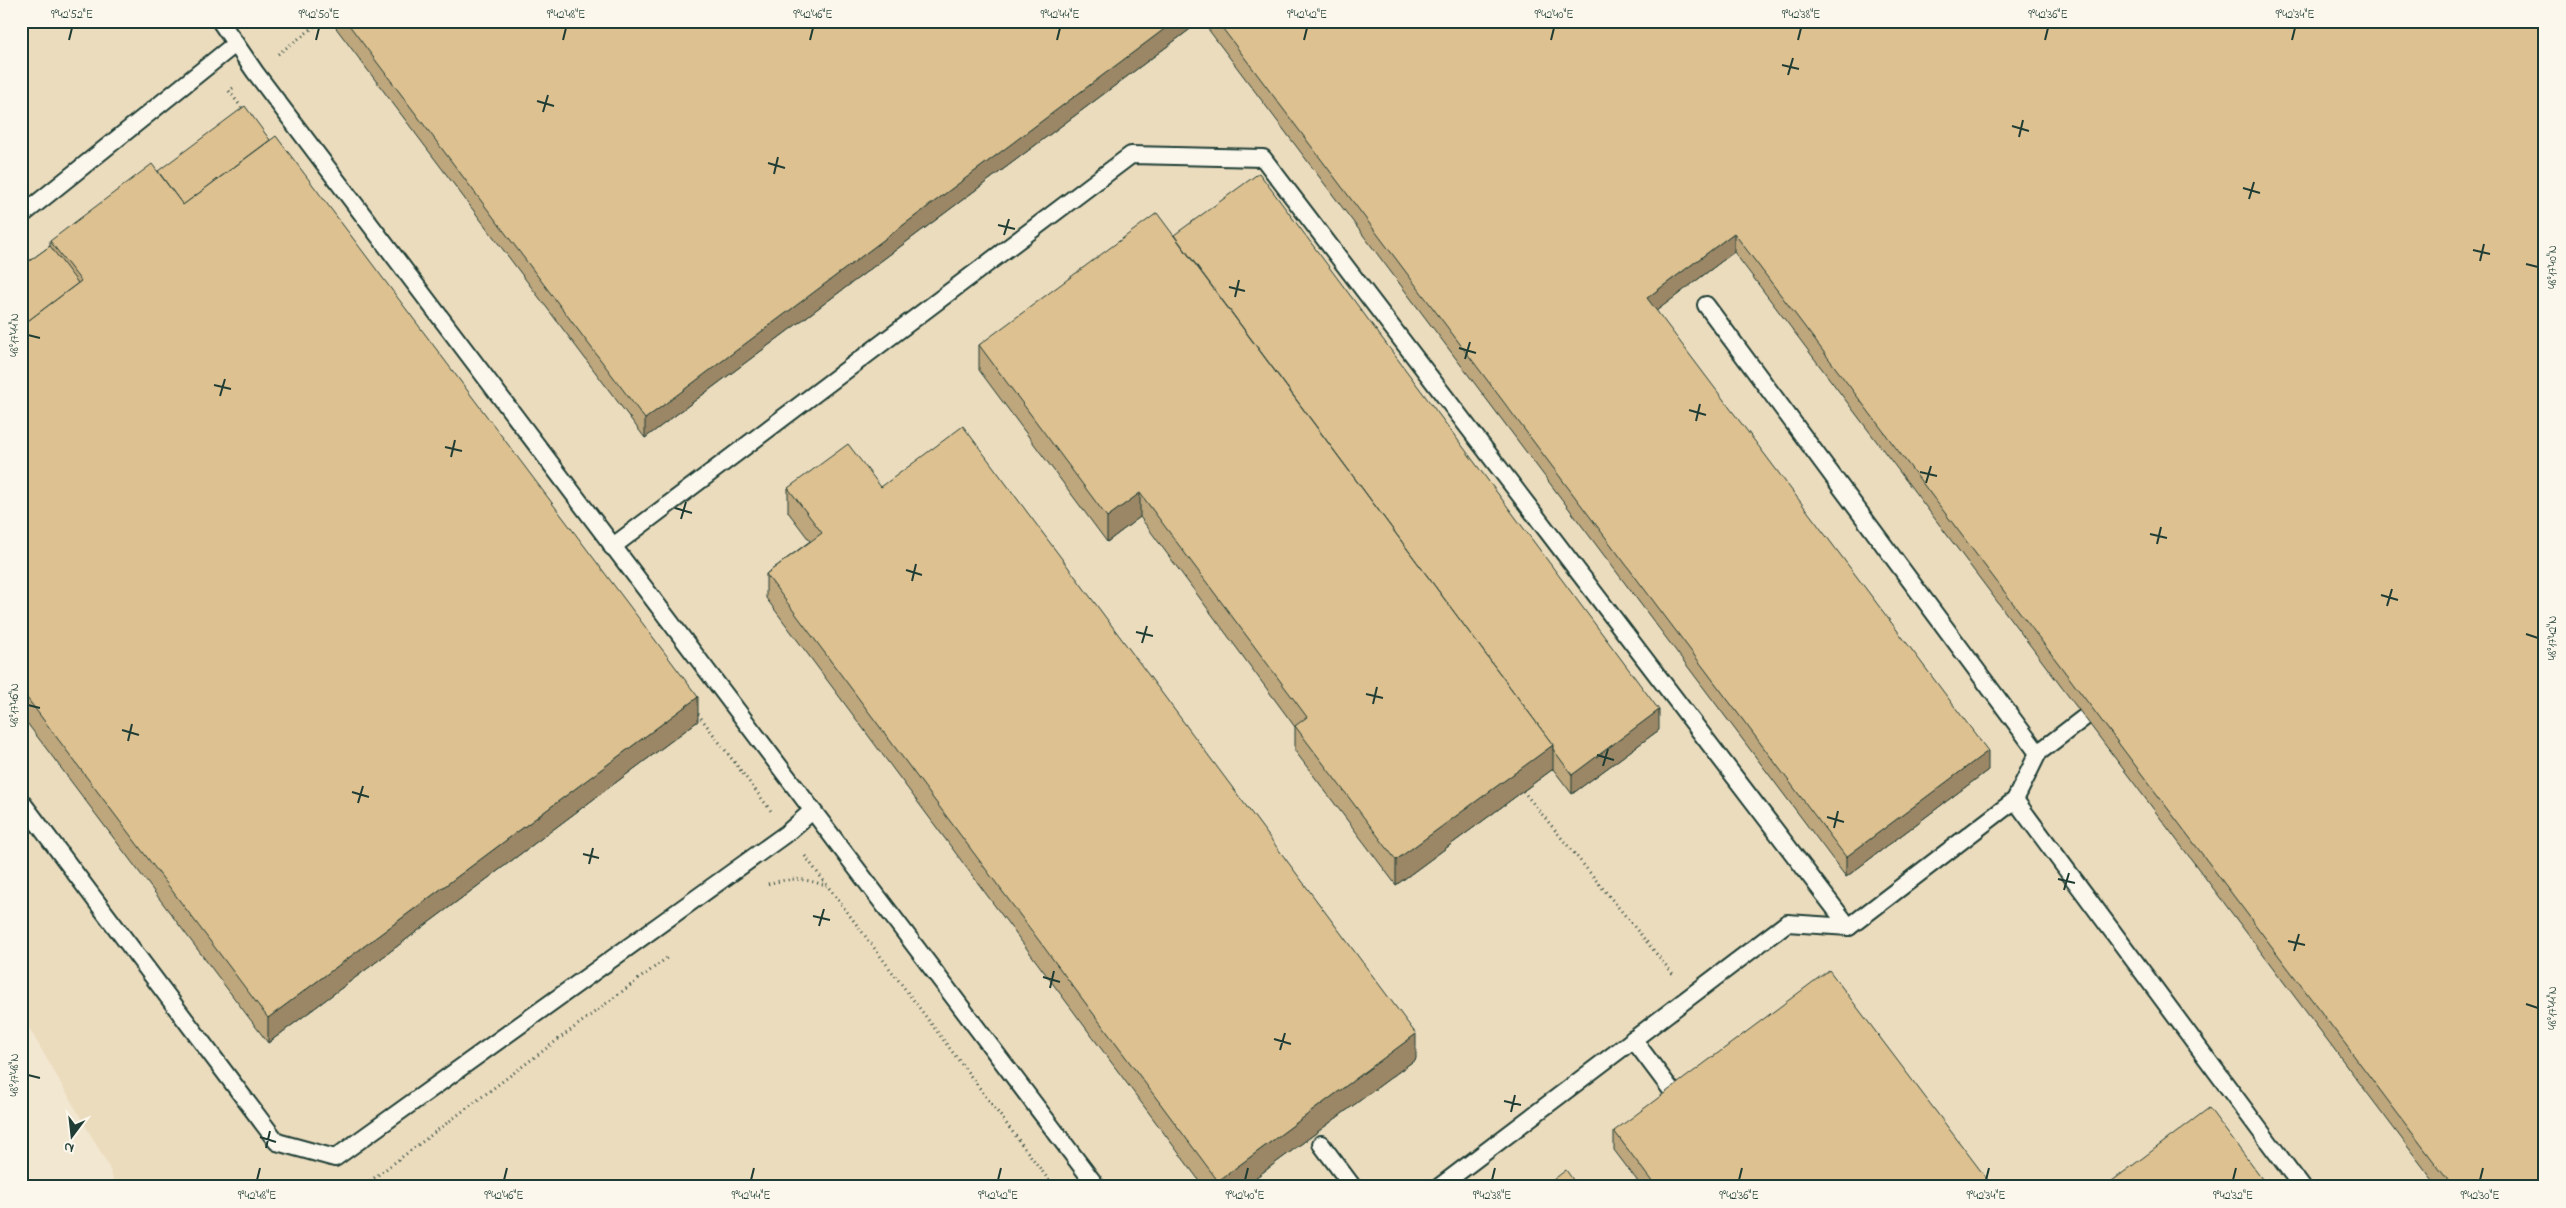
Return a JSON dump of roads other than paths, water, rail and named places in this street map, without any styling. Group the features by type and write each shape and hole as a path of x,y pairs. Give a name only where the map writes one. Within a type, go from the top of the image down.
{"lane":[{"path":"220,21 235,44 612,547 1097,1187"},
{"path":"21,216 235,44"},
{"path":"612,547 1131,155 1263,158 1849,926"},
{"path":"1706,305 2038,753"},
{"path":"1439,1187 1787,923 1849,926 2014,800 2038,753 2085,717"},
{"path":"2014,800 2302,1187"},
{"path":"21,801 276,1142 335,1158 788,833 812,811"},
{"path":"1633,1039 1675,1095"},
{"path":"1321,1144 1353,1187"}]}
